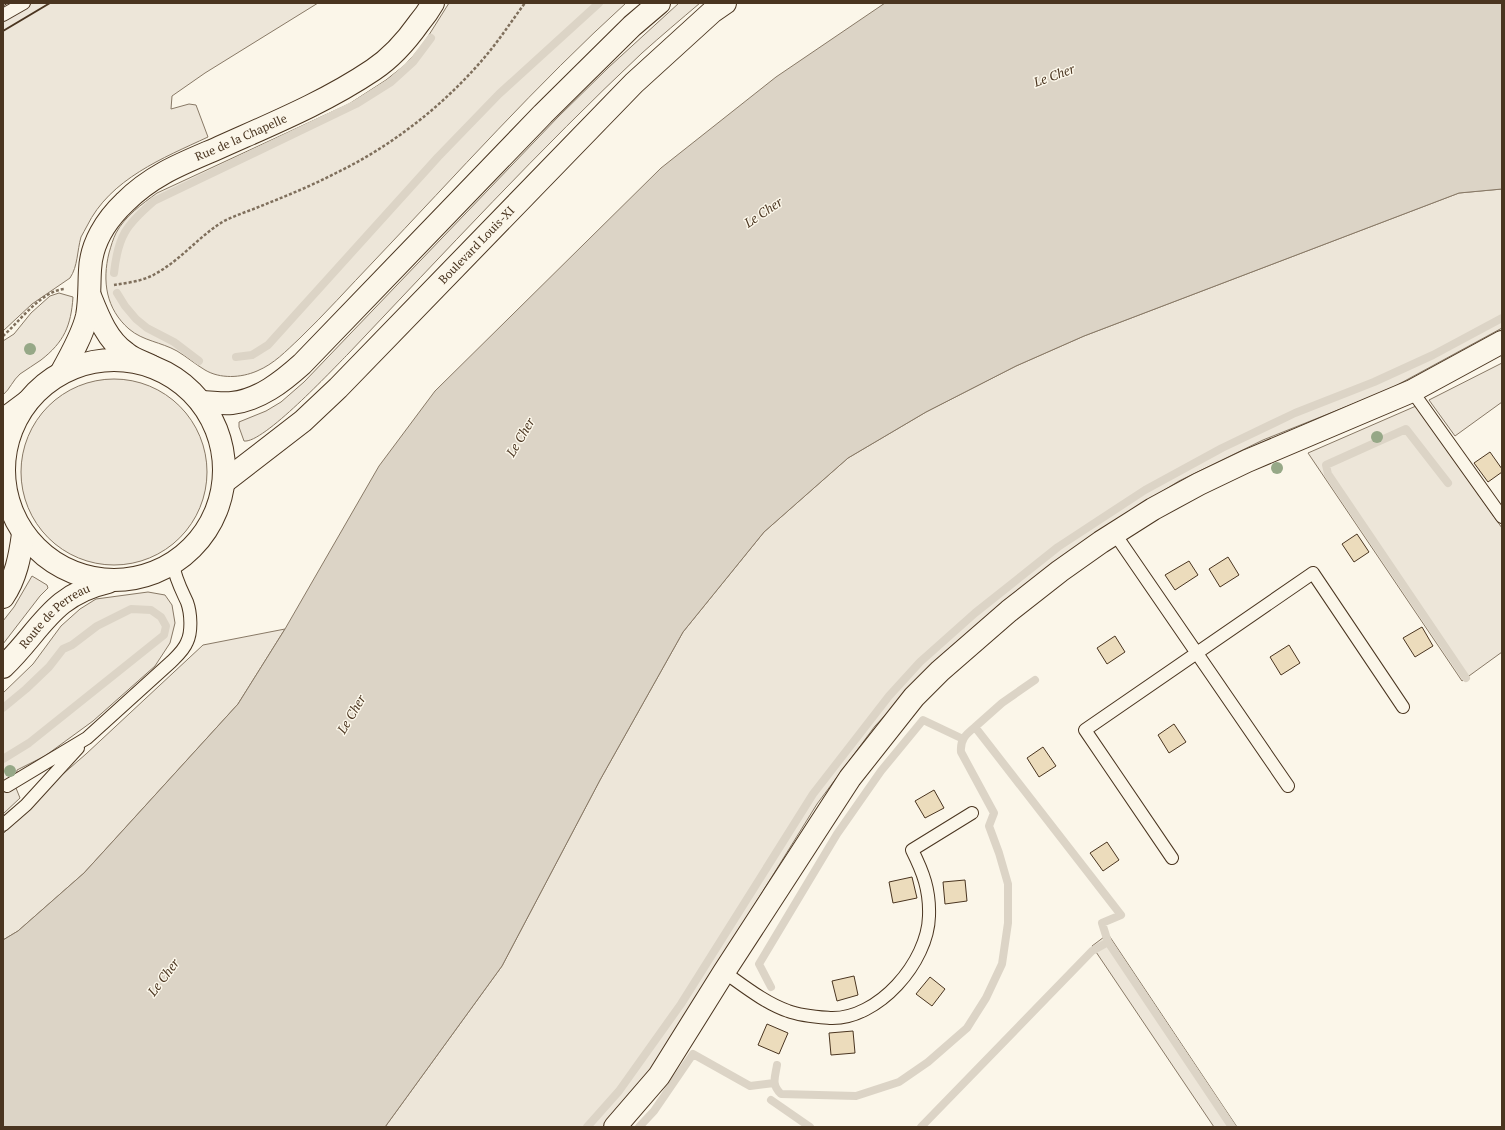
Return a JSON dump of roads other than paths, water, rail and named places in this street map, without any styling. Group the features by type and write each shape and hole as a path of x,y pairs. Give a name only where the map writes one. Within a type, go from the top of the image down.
{"main road":[{"name":"Rue de la Chapelle","path":"61,373 81,335 87,317 90,291 90,269 93,252 102,231 112,215 146,182 172,168 311,106 374,70 393,54 413,31 433,3"},
{"path":"201,402 231,403 242,401 255,397 290,375 543,114 632,26 659,3"},
{"name":"Boulevard Louis-XI","path":"224,482 303,421 338,388 634,83 712,12 725,3"},
{"name":"Rue de la Chapelle","path":"90,291 97,315 115,343 126,354 151,366"},
{"path":"615,1127 659,1076 724,972 850,778 914,697 940,671 1009,611 1060,571 1153,509 1199,484 1247,461 1412,391 1502,342"},
{"path":"105,360 128,361 151,366 165,372 179,380 191,390 201,402 209,414 220,440 223,454 224,482 218,506 208,529 192,548 172,564 145,576 115,581 94,579 73,573 54,563 37,550 23,534 6,501 3,470 5,452 17,417 27,402 42,386 61,373 82,364 105,360"},
{"path":"3,420 27,402"},
{"path":"3,597 7,591 20,558 23,534"},
{"name":"Route de Perreau","path":"3,667 14,657 52,611 72,595 85,589 115,581"}],"lane":[{"path":"3,15 24,3"},
{"path":"1412,391 1502,517"},
{"path":"1114,534 1288,786"},
{"path":"3,826 26,805 87,738 171,662 188,641 191,616 187,602 174,573 172,564"},
{"path":"1172,858 1085,730 1313,573 1403,707"},
{"path":"7,786 87,738"},
{"path":"724,972 772,1003 789,1012 807,1016 832,1018 852,1014 874,1005 889,994 905,976 917,960 925,940 929,917 928,894 923,872 912,850 972,814"}],"water":[{"name":"Le Cher","path":"885,3 1502,3 1502,189 1459,193 1084,336 1016,366 926,412 848,458 764,532 683,632 600,780 502,966 385,1127 3,1127 3,940 18,931 84,873 238,704 285,629 379,466 435,391 661,168 776,77"}],"waterway":[{"path":"236,357 252,355 268,345 438,157 499,94 599,3"},
{"path":"114,273 118,250 125,232 136,217 154,201 356,104 391,82 413,62 431,38"},
{"path":"117,293 125,306 136,319 147,328 174,342 199,361"},
{"path":"587,1127 619,1091 681,1004 813,794 889,696 920,662 975,613 1058,547 1145,490 1222,448 1295,413 1374,382 1433,355 1502,318"},
{"path":"1448,483 1406,429 1326,465 1328,474 1466,678"},
{"path":"3,708 49,667 63,649 72,645 97,626 131,609 151,610 161,617 166,626 164,635 29,743 3,759"},
{"path":"975,727 1002,703 1035,680"},
{"path":"771,987 759,964 837,834 881,771 923,720 963,739"},
{"path":"777,1065 775,1084 781,1094 856,1096 899,1082 928,1062 967,1028 986,998 1002,964 1008,923 1008,884 989,826 994,813 961,752 962,741 975,727 1121,915 1102,923 1108,942 1232,1127"},
{"path":"921,1127 1092,951 1108,942"},
{"path":"639,1127 654,1111 693,1054 750,1086 774,1083"},
{"path":"771,1100 810,1127"}]}
